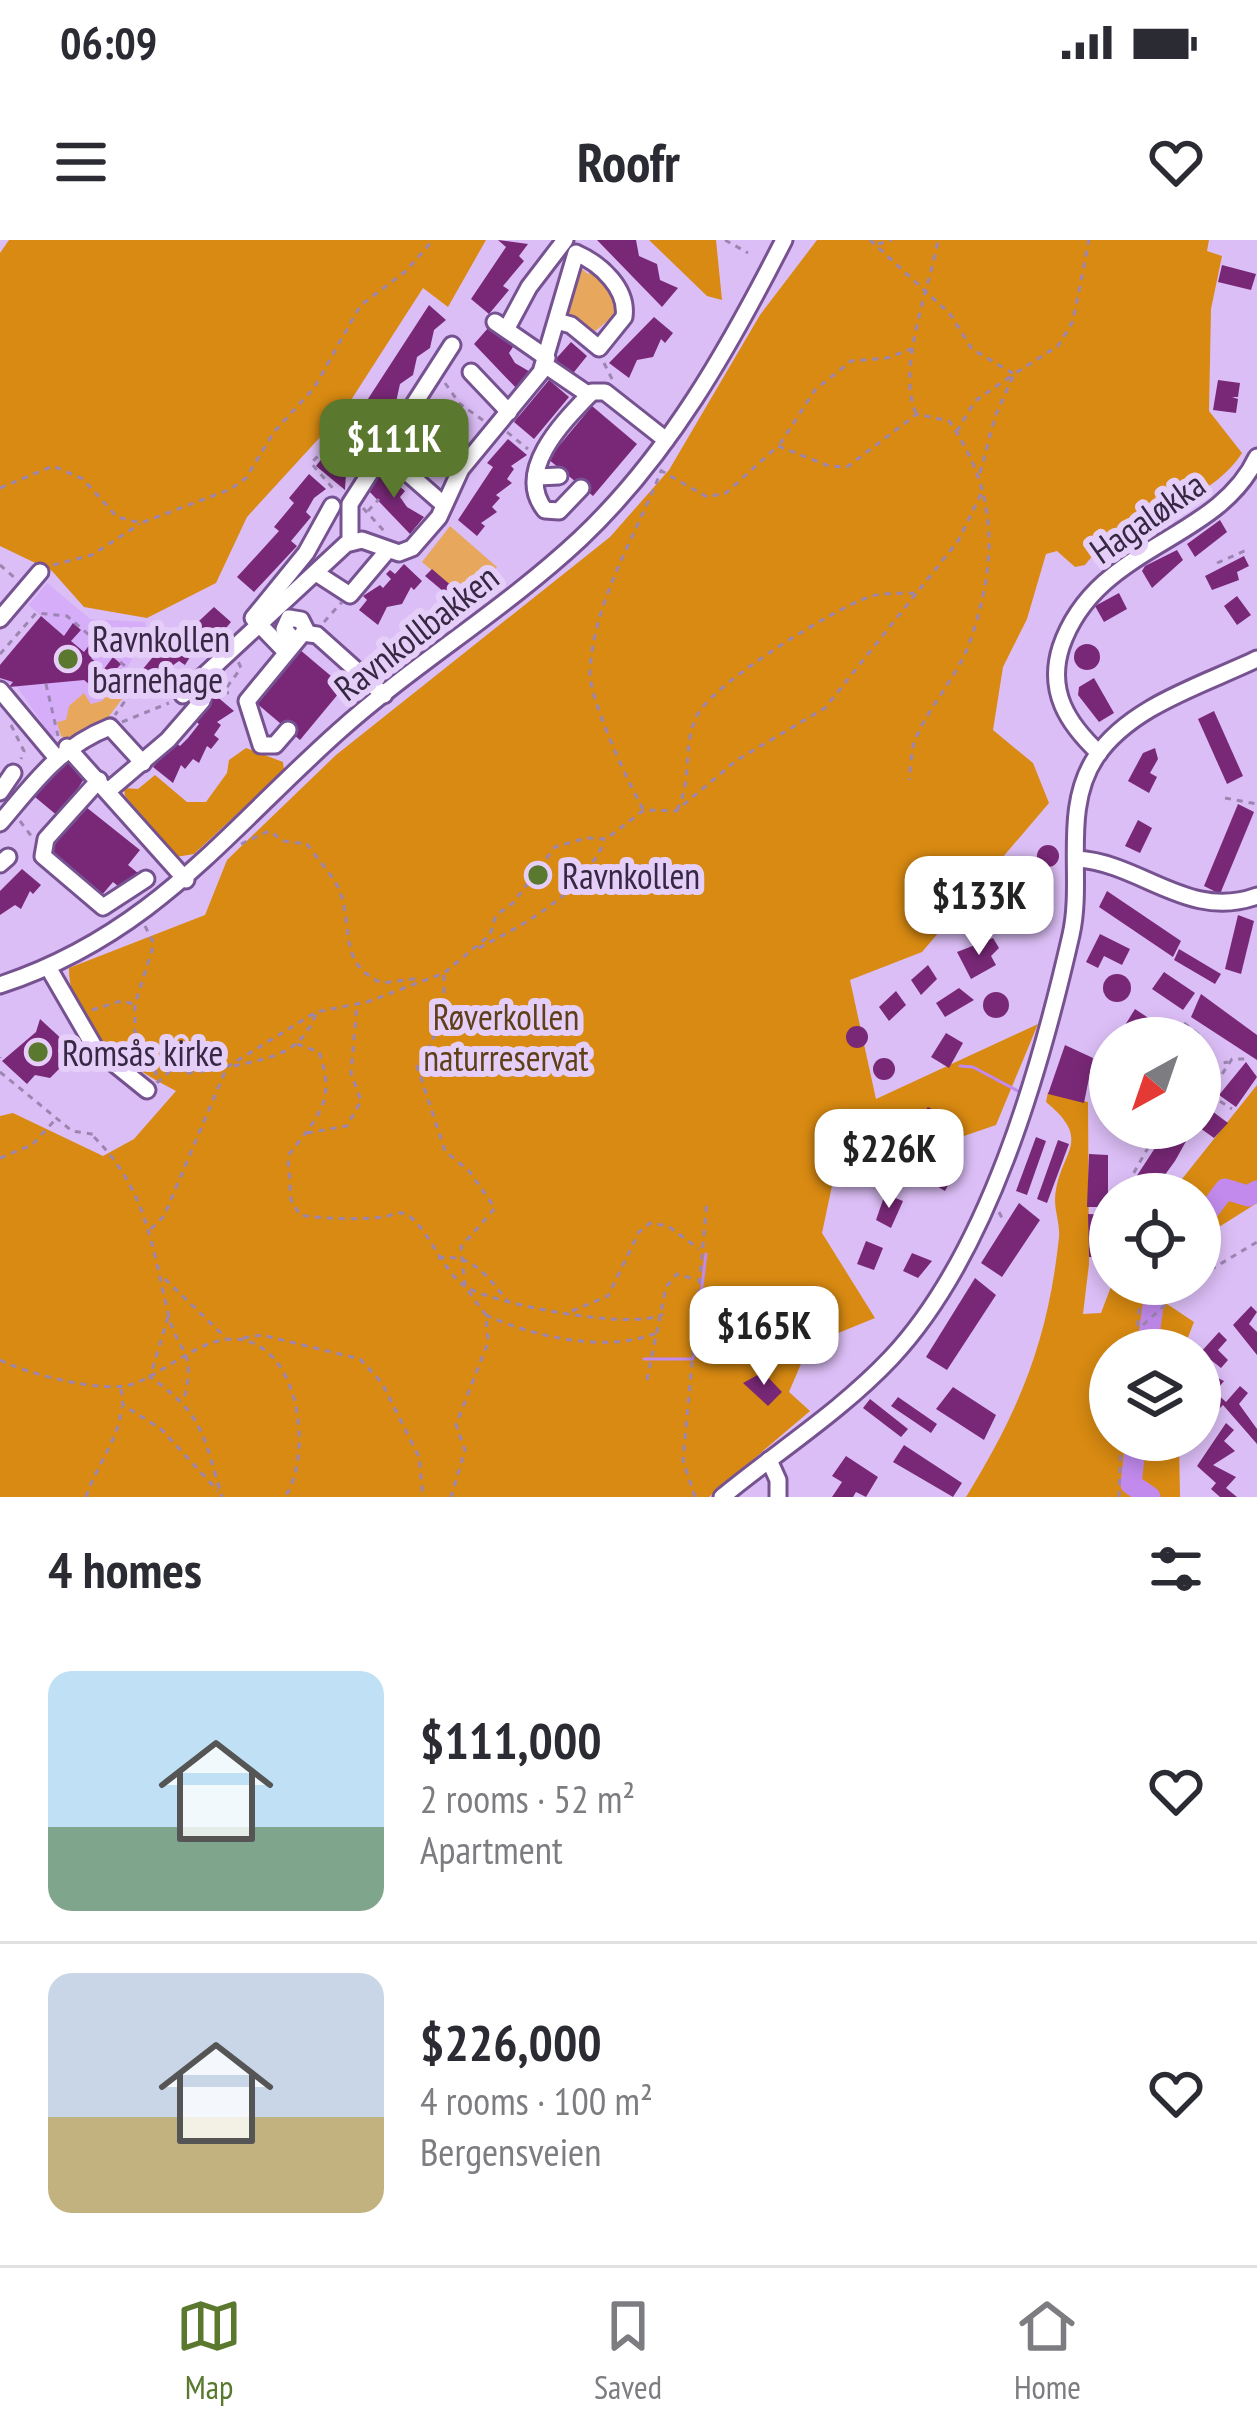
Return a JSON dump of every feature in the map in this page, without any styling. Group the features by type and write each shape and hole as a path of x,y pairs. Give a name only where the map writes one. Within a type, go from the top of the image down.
{"street":[{"path":"565,240 501,325 589,395"},
{"name":"Ravnkollbakken","path":"0,985 48,967 139,917 212,857 334,734 516,594 591,528 655,467 666,440 717,364 784,240"},
{"path":"183,695 350,542 365,541 388,550 412,548 444,505 457,474 546,361 576,253 596,265 626,304 622,322 599,348 572,325 557,322"},
{"path":"350,542 347,515 353,500 452,345"},
{"path":"471,372 503,418"},
{"path":"581,488 562,509 549,512 539,502 539,457 598,389 666,440"},
{"path":"386,454 444,505"},
{"name":"Hagaløkka","path":"1099,753 1069,720 1054,677 1072,618 1124,563 1234,493 1257,457"},
{"path":"538,477 559,476"},
{"path":"258,628 255,615 306,553 332,506"},
{"path":"316,572 350,596 388,550"},
{"path":"0,619 40,572"},
{"path":"258,628 301,638 317,635 384,695"},
{"path":"288,730 274,746 261,746 247,701 301,638"},
{"path":"722,1497 890,1359 948,1279 997,1172 1039,1058 1074,922 1079,800 1099,753 1141,716 1257,659"},
{"path":"0,690 104,786 186,880"},
{"path":"146,879 103,907 50,865 42,847 104,786 142,764 202,701"},
{"path":"5,817 62,752 110,728 142,764"},
{"path":"0,792 13,773"},
{"path":"1077,859 1202,903 1238,903 1257,896"},
{"path":"48,967 73,1016 102,1056 147,1090"},
{"path":"769,1460 778,1480 778,1497"}],"path":[{"path":"40,572 114,544 141,523 203,501 246,478 274,432 314,388 360,306 406,271 433,240"},
{"path":"725,240 748,253"},
{"path":"870,240 950,314 973,349 1014,374"},
{"path":"878,244 892,240"},
{"path":"917,414 911,400 914,324 938,240"},
{"path":"957,432 975,401 1058,346 1073,321 1089,240"},
{"path":"599,348 613,378 608,394"},
{"path":"644,810 589,673 620,556 639,528 655,467 707,497 725,493 778,446 815,390 851,361 886,358 914,348"},
{"path":"980,475 1014,374"},
{"path":"434,375 474,412"},
{"path":"778,446 847,467 917,414 934,414 957,432 980,475 991,509 981,595 968,645 913,745 909,780"},
{"path":"503,418 539,457"},
{"path":"326,448 311,463 334,486 332,506"},
{"path":"0,488 53,466 82,479 117,517 141,523"},
{"path":"472,952 538,916 579,885 606,839 644,810 676,811 737,760 825,708 958,542 983,490"},
{"path":"367,512 379,499"},
{"path":"353,500 388,537 388,550"},
{"path":"1217,563 1249,549"},
{"path":"0,565 26,588"},
{"path":"488,576 516,594"},
{"path":"676,811 691,770 688,736 701,707 802,631 870,596 917,592"},
{"path":"301,638 344,600"},
{"path":"0,654 36,613 53,611 71,618 132,672 133,690 110,728"},
{"path":"226,689 241,666 229,654"},
{"path":"46,684 51,723 62,752"},
{"path":"202,701 215,689 226,689 247,701"},
{"path":"110,728 183,695"},
{"path":"13,773 24,753 10,719 16,708"},
{"path":"1225,798 1257,804"},
{"path":"5,817 42,847"},
{"path":"212,857 269,831 284,841 307,844 341,894 344,937 352,959 382,983 398,977 428,978"},
{"path":"151,1229 164,1216 227,1067 316,1012 444,973 490,934 496,915 513,903 555,847 586,838 606,839"},
{"path":"139,917 154,944 135,1004 136,1034 153,1052 156,1084 172,1069 188,1073 284,1054 307,1036 316,1012"},
{"path":"444,973 445,1010 432,1046 417,1066 446,1151 469,1171 495,1208 481,1228 468,1236 463,1259 465,1287"},
{"path":"73,1016 121,1001 135,1004"},
{"path":"304,1134 347,1126 362,1101 351,1073 357,1003"},
{"path":"297,1044 319,1052 328,1077 324,1109 288,1156 291,1200 300,1215 401,1213 420,1226 436,1258 486,1315 488,1342 456,1425 465,1450 451,1497"},
{"path":"1221,1063 1249,1059"},
{"path":"1221,1075 1230,1061"},
{"path":"0,1072 56,1119 96,1136 123,1169 151,1229 168,1315 193,1366 184,1400"},
{"path":"1221,1102 1232,1109"},
{"path":"0,1158 32,1145 56,1119"},
{"path":"695,1497 683,1460 693,1388 688,1362 707,1201"},
{"path":"570,1312 608,1296 639,1232 650,1223 668,1226 701,1251"},
{"path":"1221,1263 1257,1242"},
{"path":"436,1258 463,1259 481,1268 508,1301"},
{"path":"647,1380 666,1287 677,1274 698,1281"},
{"path":"164,1278 230,1340"},
{"path":"465,1287 508,1301 570,1312 648,1322 663,1314"},
{"path":"1141,1329 1142,1305"},
{"path":"1142,1325 1167,1305"},
{"path":"150,1377 168,1315"},
{"path":"486,1315 542,1335 604,1340 659,1332"},
{"path":"242,1340 244,1335 262,1335 360,1359 382,1383 419,1457 423,1497"},
{"path":"0,1360 57,1377 121,1387 150,1377 187,1354 242,1340 275,1364 294,1400 303,1456 285,1497"},
{"path":"150,1377 184,1400 215,1459 222,1496"},
{"path":"86,1497 97,1463 119,1435 121,1387"},
{"path":"123,1406 161,1429 222,1496"},
{"path":"1119,1497 1120,1461"}],"shaded area":[{"path":"587,262 582,269 588,274 594,268 614,288 621,310 589,336 565,316 578,264"},
{"path":"450,526 497,567 468,601 422,562"},
{"name":"Ravnkollen barnehage","path":"47,583 90,619 145,622 148,634 96,717 52,737 17,687 0,679 0,664 41,616 29,605"},
{"path":"127,669 128,691 101,727 68,740 61,736 57,722 66,720 69,706 84,693 91,704 102,701"}],"green space":[{"path":"9,240 486,240 448,307 423,288 344,411 247,517 216,583 147,618 84,607 52,571 0,546 0,253"},
{"path":"649,240 716,240 722,300 707,296"},
{"name":"Røverkollen naturreservat","path":"817,240 1209,240 1207,251 1222,256 1211,309 1209,411 1242,453 1207,487 1121,533 1085,565 1075,567 1057,551 1046,554 1027,619 1003,667 993,730 1033,763 1049,803 922,952 850,980 876,1099 1038,1024 996,1125 833,1181 822,1233 875,1318 809,1345 789,1392 810,1411 709,1497 0,1497 0,1116 13,1113 103,1156 134,1139 176,1091 121,1057 90,1028 72,990 69,968 205,915 227,860 336,755 610,537 669,470 760,315"},
{"path":"246,748 283,762 284,770 194,854 176,857 125,796 124,788 138,789 155,775 187,802 206,802 227,773 229,760"},
{"path":"1257,1085 1257,1203 1221,1226 1221,1173 1187,1173 1206,1149 1221,1149 1221,1130"},
{"path":"1048,1092 1088,1102 1089,1264 1083,1314 1101,1313 1104,1305 1168,1305 1194,1322 1191,1329 1089,1329 1089,1461 1179,1461 1180,1497 966,1497 1029,1373 1047,1309 1059,1237 1057,1184 1071,1138 1061,1116 1046,1102"}],"building":[{"path":"498,240 528,244 519,256 524,261 503,286 509,290 489,314 471,299 506,247"},
{"path":"597,240 636,240 639,256 657,264 660,280 678,288 662,307"},
{"path":"1222,265 1256,274 1251,290 1218,282"},
{"path":"429,305 446,320 434,330 430,348 417,357 413,375 400,384 396,402 384,412 380,429 360,453 342,439"},
{"path":"654,317 673,333 665,343 661,339 653,357 637,360 629,378 609,363"},
{"path":"489,327 513,347 509,353 515,363 532,373 518,390 474,344"},
{"path":"571,342 587,356 570,377 553,362"},
{"path":"549,380 569,397 534,439 514,422"},
{"path":"1218,380 1240,383 1238,397 1232,397 1238,399 1236,413 1213,410"},
{"path":"592,406 637,444 593,496 548,459"},
{"path":"508,439 527,455 511,466 514,469 507,479 512,483 496,495 500,498 492,507 497,512 481,523 485,526 477,536 458,520 493,467 487,463"},
{"path":"334,443 356,461 346,473 345,490 316,466"},
{"path":"381,471 405,491 400,497 407,507 424,517 410,534 366,488"},
{"path":"309,474 326,489 314,498 306,512 311,517 291,541 297,546 254,592 237,577 279,531 274,527 294,503 289,498"},
{"path":"1220,520 1227,532 1195,557 1187,544"},
{"path":"1177,550 1183,560 1152,588 1142,571 1145,566"},
{"path":"1244,556 1249,566 1237,572 1239,580 1212,590 1205,576"},
{"path":"404,564 422,581 414,590 411,587 402,604 387,607 378,625 359,610 367,600 363,596 380,585 383,588 391,579 386,574 390,570 395,574"},
{"path":"432,569 468,600 462,607 425,576"},
{"path":"1119,593 1127,609 1104,622 1095,606"},
{"path":"1237,596 1251,615 1237,625 1224,606"},
{"path":"214,607 231,622 211,646 205,642 185,665 179,661 169,668 160,685 142,670 162,646 168,650"},
{"path":"41,616 64,636 73,623 81,630 71,641 84,652 93,640 101,647 91,658 104,669 113,657 121,664 111,675 118,681 104,696 84,680 9,687 13,682 0,678 0,665"},
{"path":"1087,644 1100,657 1087,670 1074,657"},
{"path":"299,649 344,687 300,740 255,702"},
{"path":"1094,678 1114,713 1099,722 1078,695 1079,687"},
{"path":"214,694 234,711 217,722 221,725 214,735 219,739 211,749 207,746 199,763 193,759 185,769 181,765 173,783 153,767 174,741 180,746 188,738 199,724 193,719"},
{"path":"1214,711 1243,776 1227,784 1198,719"},
{"path":"1155,748 1158,759 1150,773 1157,777 1149,793 1128,781 1143,753"},
{"path":"67,759 86,776 59,817 35,797"},
{"path":"1238,804 1254,812 1220,894 1204,886"},
{"path":"86,807 140,850 128,865 138,873 124,891 113,882 101,896 48,852"},
{"path":"1138,820 1152,828 1140,853 1125,846"},
{"path":"1048,845 1059,856 1048,867 1037,856"},
{"path":"22,869 41,885 33,894 30,891 21,909 15,905 0,915 0,891"},
{"path":"1030,884 1034,899 1024,902 1026,913 1010,917 1004,890"},
{"path":"1107,891 1181,941 1173,957 1099,907"},
{"path":"1238,915 1254,921 1241,974 1225,969"},
{"path":"1100,934 1130,949 1122,965 1104,956 1098,968 1086,962"},
{"path":"993,938 999,948 991,956 996,965 971,979 957,952"},
{"path":"1179,949 1221,974 1215,984 1174,960"},
{"path":"928,965 937,979 921,995 911,980"},
{"path":"1164,972 1195,993 1183,1010 1152,989"},
{"path":"1117,974 1127,978 1131,988 1127,998 1117,1002 1107,998 1103,988 1107,978"},
{"path":"959,988 974,1000 945,1017 936,1003"},
{"path":"896,991 906,1005 889,1021 879,1007"},
{"path":"996,992 1009,1005 996,1018 983,1005"},
{"path":"1201,994 1257,1035 1257,1060 1221,1037 1221,1017 1191,1017"},
{"name":"Romsås kirke","path":"40,1019 65,1042 58,1050 62,1066 50,1078 35,1075 27,1084 2,1061 36,1032"},
{"path":"857,1026 868,1037 857,1048 846,1037"},
{"path":"946,1033 963,1043 949,1068 931,1057"},
{"path":"1065,1045 1089,1056 1084,1103 1048,1094"},
{"path":"884,1058 895,1069 884,1080 873,1069"},
{"path":"1246,1062 1257,1077 1236,1107 1221,1093"},
{"path":"928,1107 942,1115 932,1126 922,1121 904,1135 897,1129 910,1113 917,1119"},
{"path":"1036,1137 1046,1141 1027,1195 1016,1191"},
{"path":"1058,1140 1069,1144 1047,1203 1037,1199"},
{"path":"1154,1149 1182,1149 1166,1173 1139,1173"},
{"path":"1089,1154 1108,1155 1108,1173 1089,1173 1087,1207"},
{"path":"941,1162 956,1170 945,1191 930,1182"},
{"path":"885,1194 903,1201 891,1228 876,1220"},
{"path":"1019,1203 1040,1220 1002,1277 981,1263"},
{"path":"866,1241 883,1248 874,1270 857,1264"},
{"path":"912,1253 932,1261 918,1278 903,1271"},
{"path":"975,1278 996,1295 947,1370 926,1357"},
{"path":"1251,1306 1257,1312 1249,1324 1257,1332 1257,1355 1233,1325"},
{"path":"803,1325 808,1334 820,1327 828,1341 804,1356 790,1332"},
{"path":"763,1372 782,1392 768,1406 743,1383"},
{"path":"1240,1386 1248,1393 1239,1404 1257,1429 1257,1444 1221,1397 1226,1402"},
{"path":"953,1387 996,1415 984,1440 936,1409"},
{"path":"898,1397 937,1424 931,1433 891,1406"},
{"path":"870,1399 908,1429 901,1437 863,1408"},
{"path":"1226,1423 1234,1430 1224,1441 1235,1451 1221,1460 1221,1430"},
{"path":"904,1445 962,1483 953,1497 893,1462"},
{"path":"846,1456 878,1477 866,1497 856,1492 853,1497 832,1497 842,1482 832,1476"},
{"path":"1200,1461 1219,1461 1213,1465 1236,1477 1226,1488 1237,1497 1220,1497 1211,1489 1216,1483 1197,1466"}],"waterway":[{"path":"960,1066 973,1067 1020,1092"},
{"path":"1221,1194 1225,1189 1248,1196 1257,1191"},
{"path":"644,1359 693,1359 706,1254"},
{"path":"1150,1329 1153,1305"},
{"path":"1134,1461 1131,1484 1150,1497"}],"place":[{"name":"Ravnkollen barnehage","path":"68,659"},
{"name":"Ravnkollen","path":"538,875"},
{"name":"Romsås kirke","path":"38,1052"}]}
